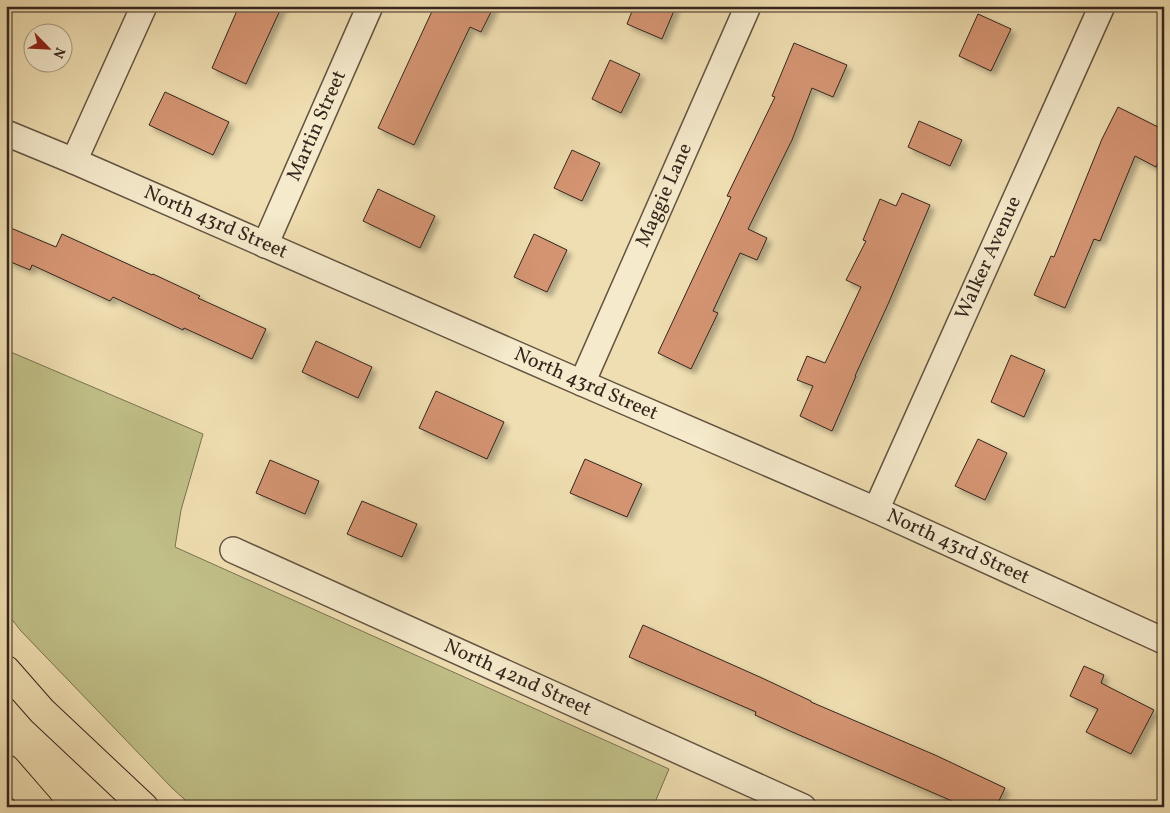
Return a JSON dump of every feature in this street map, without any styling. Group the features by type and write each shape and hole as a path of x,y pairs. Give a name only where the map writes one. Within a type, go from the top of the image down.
{"highway":[{"path":"6,670 42,711 144,807"},
{"path":"6,769 39,807"}],"street":[{"path":"74,161 144,6"},
{"name":"Martin Street","path":"265,245 370,6"},
{"name":"Maggie Lane","path":"582,384 748,6"},
{"name":"Walker Avenue","path":"876,510 1102,6"},
{"name":"North 43rd Street","path":"6,133 876,510 1164,641"},
{"name":"North 42nd Street","path":"233,550 803,807"}],"shaded area":[{"path":"6,350 203,434 181,510 175,547 669,769 653,807 193,807 172,788 21,631 6,612"}],"building":[{"path":"239,6 282,6 246,84 212,68"},
{"path":"427,6 494,6 481,32 470,27 414,145 378,128 433,9"},
{"path":"634,6 676,6 662,39 627,24"},
{"path":"978,14 1011,29 991,71 959,56"},
{"path":"794,43 847,65 833,97 812,88 792,140 748,229 767,238 757,260 740,253 713,311 718,313 691,369 658,353 731,197 727,196 775,97 772,96"},
{"path":"610,60 640,74 621,113 592,99"},
{"path":"165,92 229,122 213,155 149,125"},
{"path":"1118,107 1164,130 1164,152 1156,167 1135,156 1100,241 1094,239 1065,308 1034,295 1051,256 1054,257 1102,139"},
{"path":"919,121 962,140 950,166 908,147"},
{"path":"572,150 600,163 582,201 554,188"},
{"path":"378,189 435,216 420,248 363,221"},
{"path":"902,193 930,205 832,431 800,416 813,386 797,380 807,356 825,363 861,287 846,280 866,241 863,240 880,199 896,206"},
{"path":"6,226 56,247 62,234 153,274 200,296 198,298 266,329 252,359 184,328 183,330 113,297 110,301 32,265 30,270 6,260"},
{"path":"534,234 567,250 547,292 514,277"},
{"path":"316,341 372,367 358,398 302,372"},
{"path":"1011,355 1045,370 1024,417 991,402"},
{"path":"436,391 504,422 487,459 419,428"},
{"path":"978,439 1007,453 985,500 955,486"},
{"path":"585,459 642,484 627,517 570,493"},
{"path":"270,460 319,481 305,514 256,493"},
{"path":"362,501 417,524 402,557 347,534"},
{"path":"643,625 1005,788 996,807 966,807 790,731 755,715 756,712 629,657"},
{"path":"1084,666 1104,675 1101,683 1154,710 1131,754 1086,732 1098,709 1070,696"}]}
